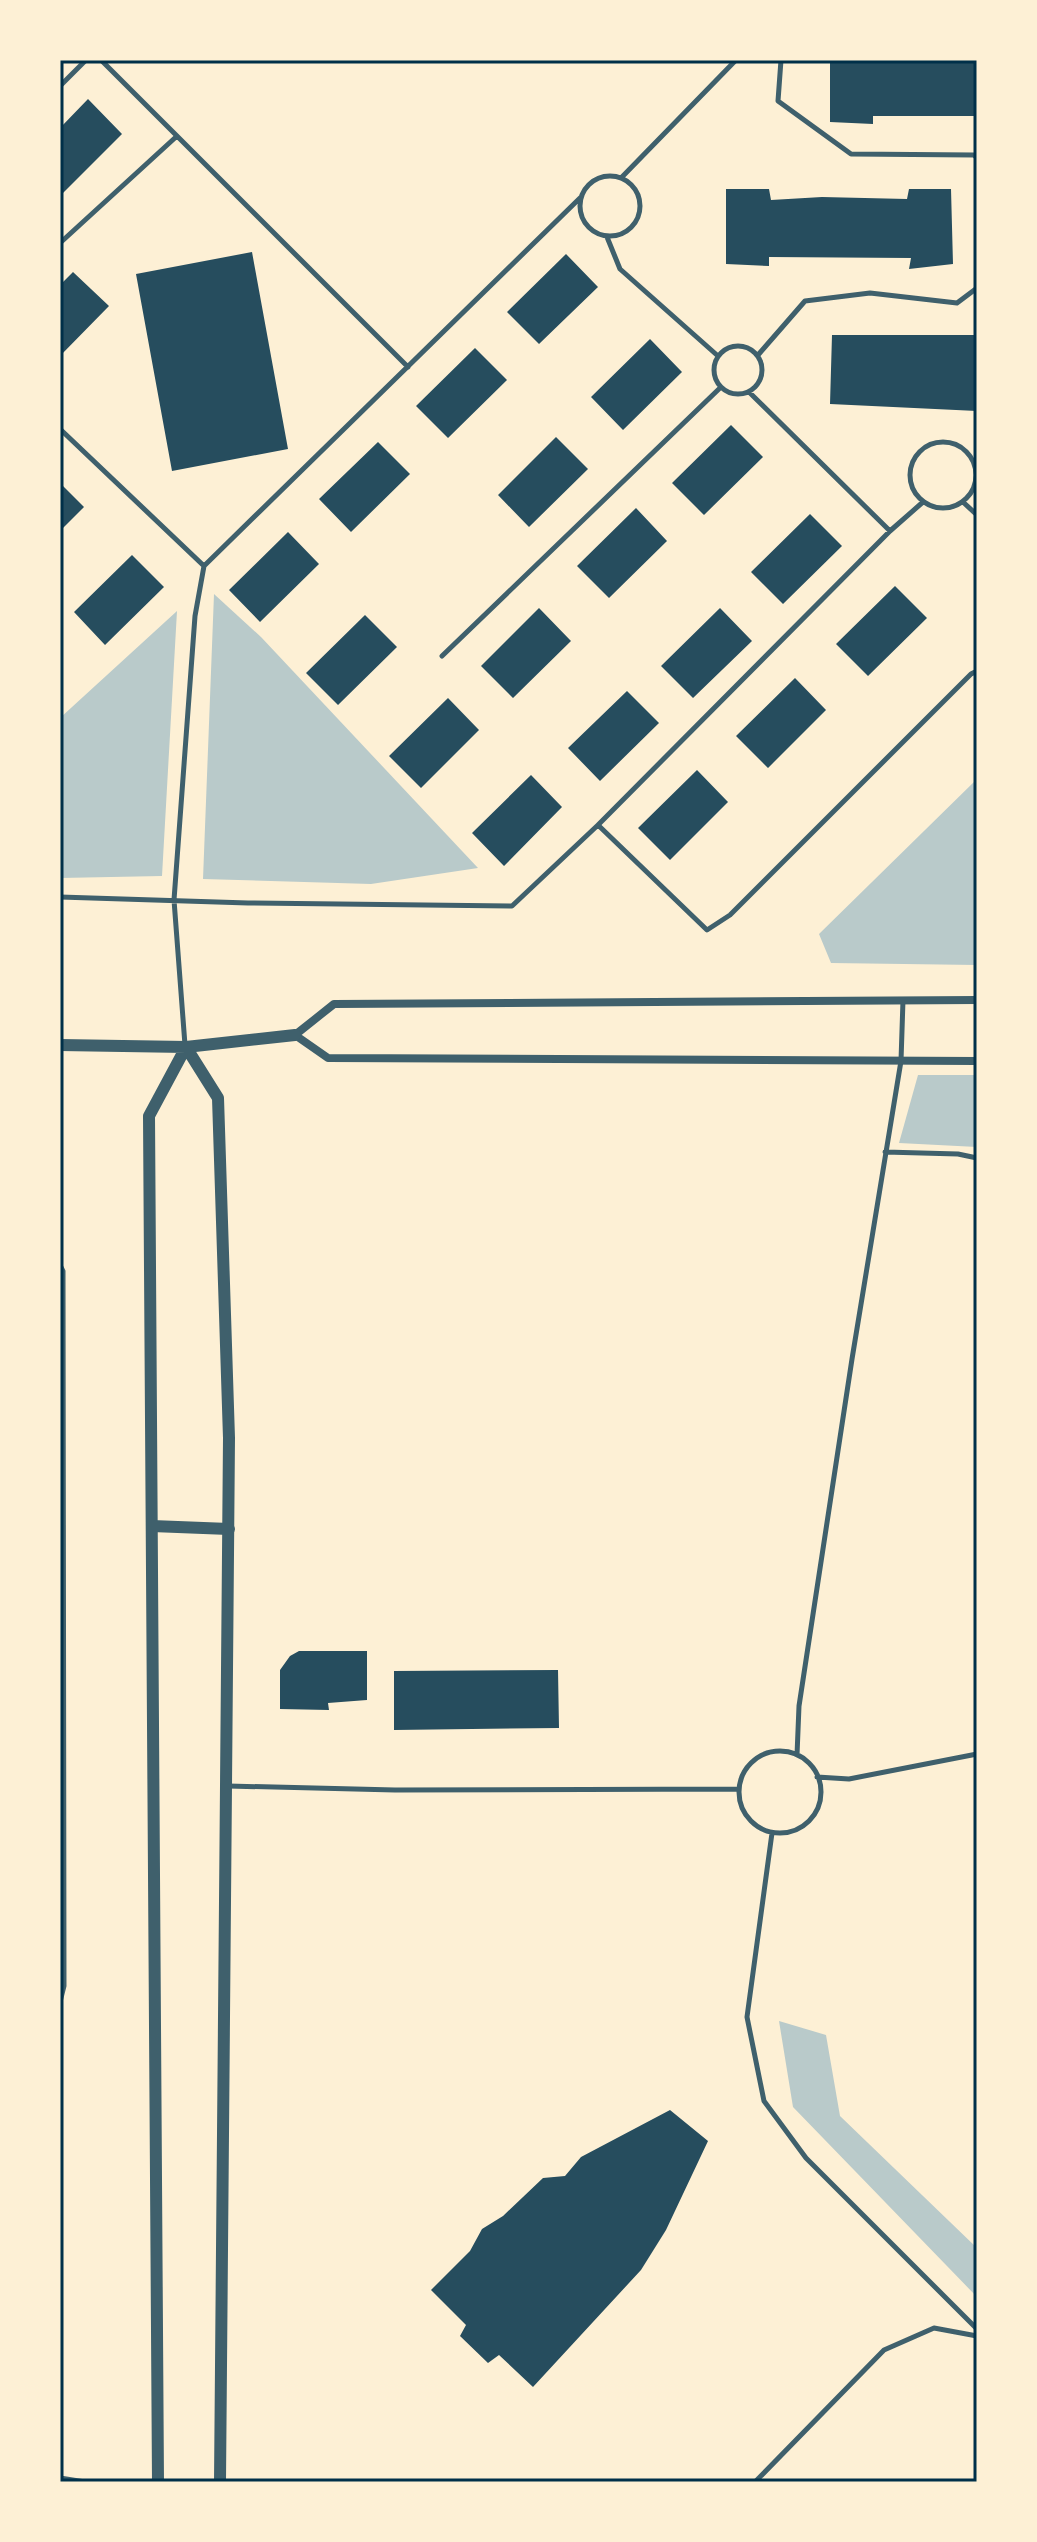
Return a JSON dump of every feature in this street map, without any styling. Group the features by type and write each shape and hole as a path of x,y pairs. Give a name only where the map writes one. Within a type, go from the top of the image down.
{"street":[{"path":"60,1045 186,1047 295,1035 334,1004 977,1000"},
{"path":"295,1035 328,1058 977,1061"},
{"path":"158,2482 149,1116 186,1047"},
{"path":"186,1047 218,1098 229,1438 220,2482"},
{"path":"152,1526 229,1529"}],"lane":[{"path":"60,86 86,60"},
{"path":"101,60 408,367"},
{"path":"621,178 736,60"},
{"path":"781,60 778,101 851,154 974,155 977,158"},
{"path":"60,243 177,136"},
{"path":"186,1047 174,900 195,616 204,566 580,198 592,182 601,177 621,178 636,190 641,209 626,233 607,237 591,231 585,224 581,216 580,198"},
{"path":"607,237 620,269 718,356"},
{"path":"758,355 805,301 870,293 957,303 977,288"},
{"path":"738,345 758,355 762,376 749,392 734,394 721,387 714,372 718,356 738,345"},
{"path":"442,656 721,387"},
{"path":"749,392 890,531"},
{"path":"60,429 204,566"},
{"path":"938,442 959,446 973,462 976,473 975,484 963,502 943,509 932,507 914,492 909,471 919,452 938,442"},
{"path":"60,897 512,906 598,825 890,531 923,502"},
{"path":"963,502 977,515"},
{"path":"598,825 707,930 730,915 977,671"},
{"path":"797,1755 799,1706 901,1061 903,999"},
{"path":"885,1152 958,1154 977,1158"},
{"path":"60,1265 63,1271 64,1986 60,2002"},
{"path":"771,1752 797,1755 817,1777 820,1801 807,1823 796,1830 772,1833 761,1829 744,1812 739,1801 742,1776 749,1765 771,1752"},
{"path":"817,1777 849,1779 977,1754"},
{"path":"227,1786 395,1790 739,1789"},
{"path":"772,1833 747,2017 764,2101 806,2158 977,2329"},
{"path":"755,2482 884,2350 934,2328 977,2336"},
{"path":"60,2478 85,2482"}],"shaded area":[{"path":"214,594 261,637 478,868 371,884 203,879"},
{"path":"177,611 162,876 60,878 60,718"},
{"path":"977,779 977,965 831,963 819,934"},
{"path":"918,1075 977,1075 977,1147 899,1143"},
{"path":"779,2021 826,2035 840,2116 977,2248 977,2297 793,2107"}],"building":[{"path":"830,60 977,60 977,116 873,116 873,124 830,122"},
{"path":"88,99 122,134 60,196 60,128"},
{"path":"726,189 769,189 771,200 822,197 907,199 909,189 951,189 953,264 909,269 911,258 769,257 769,266 726,264"},
{"path":"252,252 288,449 172,471 136,274"},
{"path":"566,254 598,287 539,344 507,312"},
{"path":"73,272 109,306 60,356 60,285"},
{"path":"832,335 977,335 977,411 830,404"},
{"path":"650,339 682,372 623,430 591,397"},
{"path":"475,348 507,380 448,438 416,406"},
{"path":"731,425 763,457 704,515 672,483"},
{"path":"556,437 588,469 529,527 498,495"},
{"path":"378,442 410,474 351,532 319,499"},
{"path":"60,483 84,507 60,531"},
{"path":"636,508 667,541 609,598 577,566"},
{"path":"810,514 842,546 783,604 751,572"},
{"path":"288,532 319,564 260,622 229,590"},
{"path":"132,555 164,587 105,645 74,612"},
{"path":"895,586 927,618 868,676 836,644"},
{"path":"539,608 571,641 513,698 481,666"},
{"path":"720,608 752,641 693,698 661,666"},
{"path":"365,615 397,647 338,705 306,673"},
{"path":"795,678 826,710 768,768 736,736"},
{"path":"627,691 659,723 600,781 568,748"},
{"path":"448,698 479,730 421,788 389,756"},
{"path":"697,770 728,802 670,860 638,828"},
{"path":"531,775 562,807 504,866 472,833"},
{"path":"299,1651 367,1651 367,1700 328,1703 329,1710 280,1709 280,1670 290,1656"},
{"path":"558,1670 559,1728 394,1730 394,1671"},
{"path":"670,2110 708,2141 666,2230 641,2270 533,2387 499,2355 488,2363 460,2336 466,2325 431,2290 470,2251 482,2229 503,2216 543,2178 565,2176 581,2157"}]}
